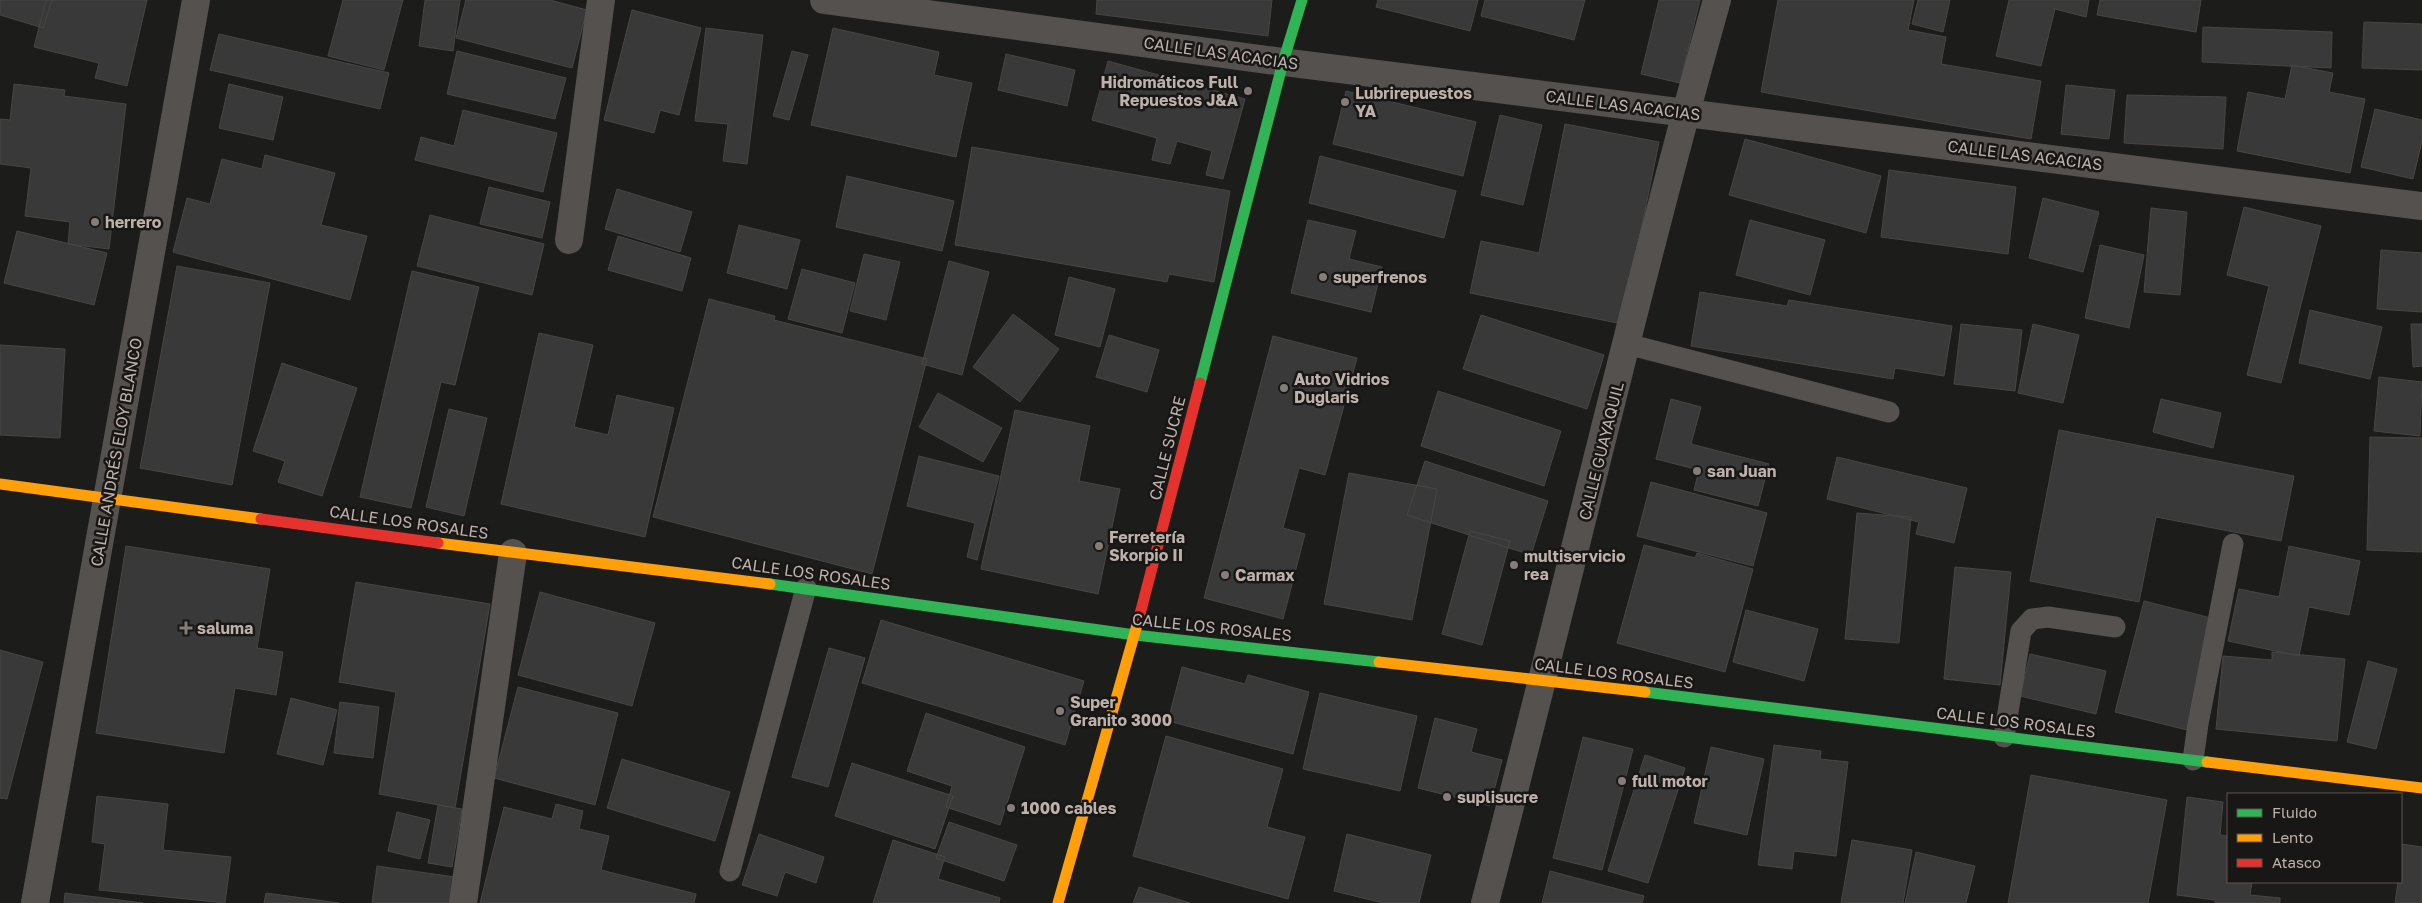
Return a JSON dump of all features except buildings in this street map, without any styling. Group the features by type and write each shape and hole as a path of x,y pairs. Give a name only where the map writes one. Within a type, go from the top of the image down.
{"street":[{"name":"CALLE ANDRÉS ELOY BLANCO","path":"35,903 196,0"},
{"path":"569,240 601,0"},
{"name":"CALLE LAS ACACIAS","path":"824,0 1283,62 2422,206"},
{"name":"CALLE SUCRE","path":"1058,903 1135,635 1283,62 1302,0"},
{"name":"CALLE GUAYAQUIL","path":"1485,903 1544,680 1685,113 1717,0"},
{"name":"CALLE LOS ROSALES","path":"0,484 514,553 806,588 1135,635 1544,680 2422,788"},
{"path":"463,903 514,553"}],"lane":[{"path":"1628,344 1889,412"},
{"path":"2193,760 2198,724 2234,544"},
{"path":"730,871 806,588"},
{"path":"2004,737 2021,631 2032,619 2048,617 2114,627"}],"traffic: fast":[{"path":"1200,383 1283,62 1302,0"},
{"path":"770,584 1135,635 1379,662"},
{"path":"1645,692 2207,762"}],"traffic: slow":[{"path":"0,484 261,519"},
{"path":"438,543 770,584"},
{"path":"1058,903 1139,618"},
{"path":"1379,662 1645,692"},
{"path":"2207,762 2422,788"}],"traffic: jam":[{"path":"1139,618 1200,383"},
{"path":"261,519 438,543"}],"place":[{"name":"Hidromáticos Full Repuestos J&A","path":"1248,91"},
{"name":"Lubrirepuestos YA","path":"1345,102"},
{"name":"herrero","path":"95,222"},
{"name":"superfrenos","path":"1323,277"},
{"name":"Auto Vidrios Duglaris","path":"1284,388"},
{"name":"san Juan","path":"1697,471"},
{"name":"Ferretería Skorpio II","path":"1099,546"},
{"name":"multiservicio rea","path":"1514,565"},
{"name":"Carmax","path":"1225,575"},
{"name":"saluma","path":"186,628"},
{"name":"Super Granito 3000","path":"1060,711"},
{"name":"full motor","path":"1622,781"},
{"name":"suplisucre","path":"1447,797"},
{"name":"1000 cables","path":"1011,808"}]}
